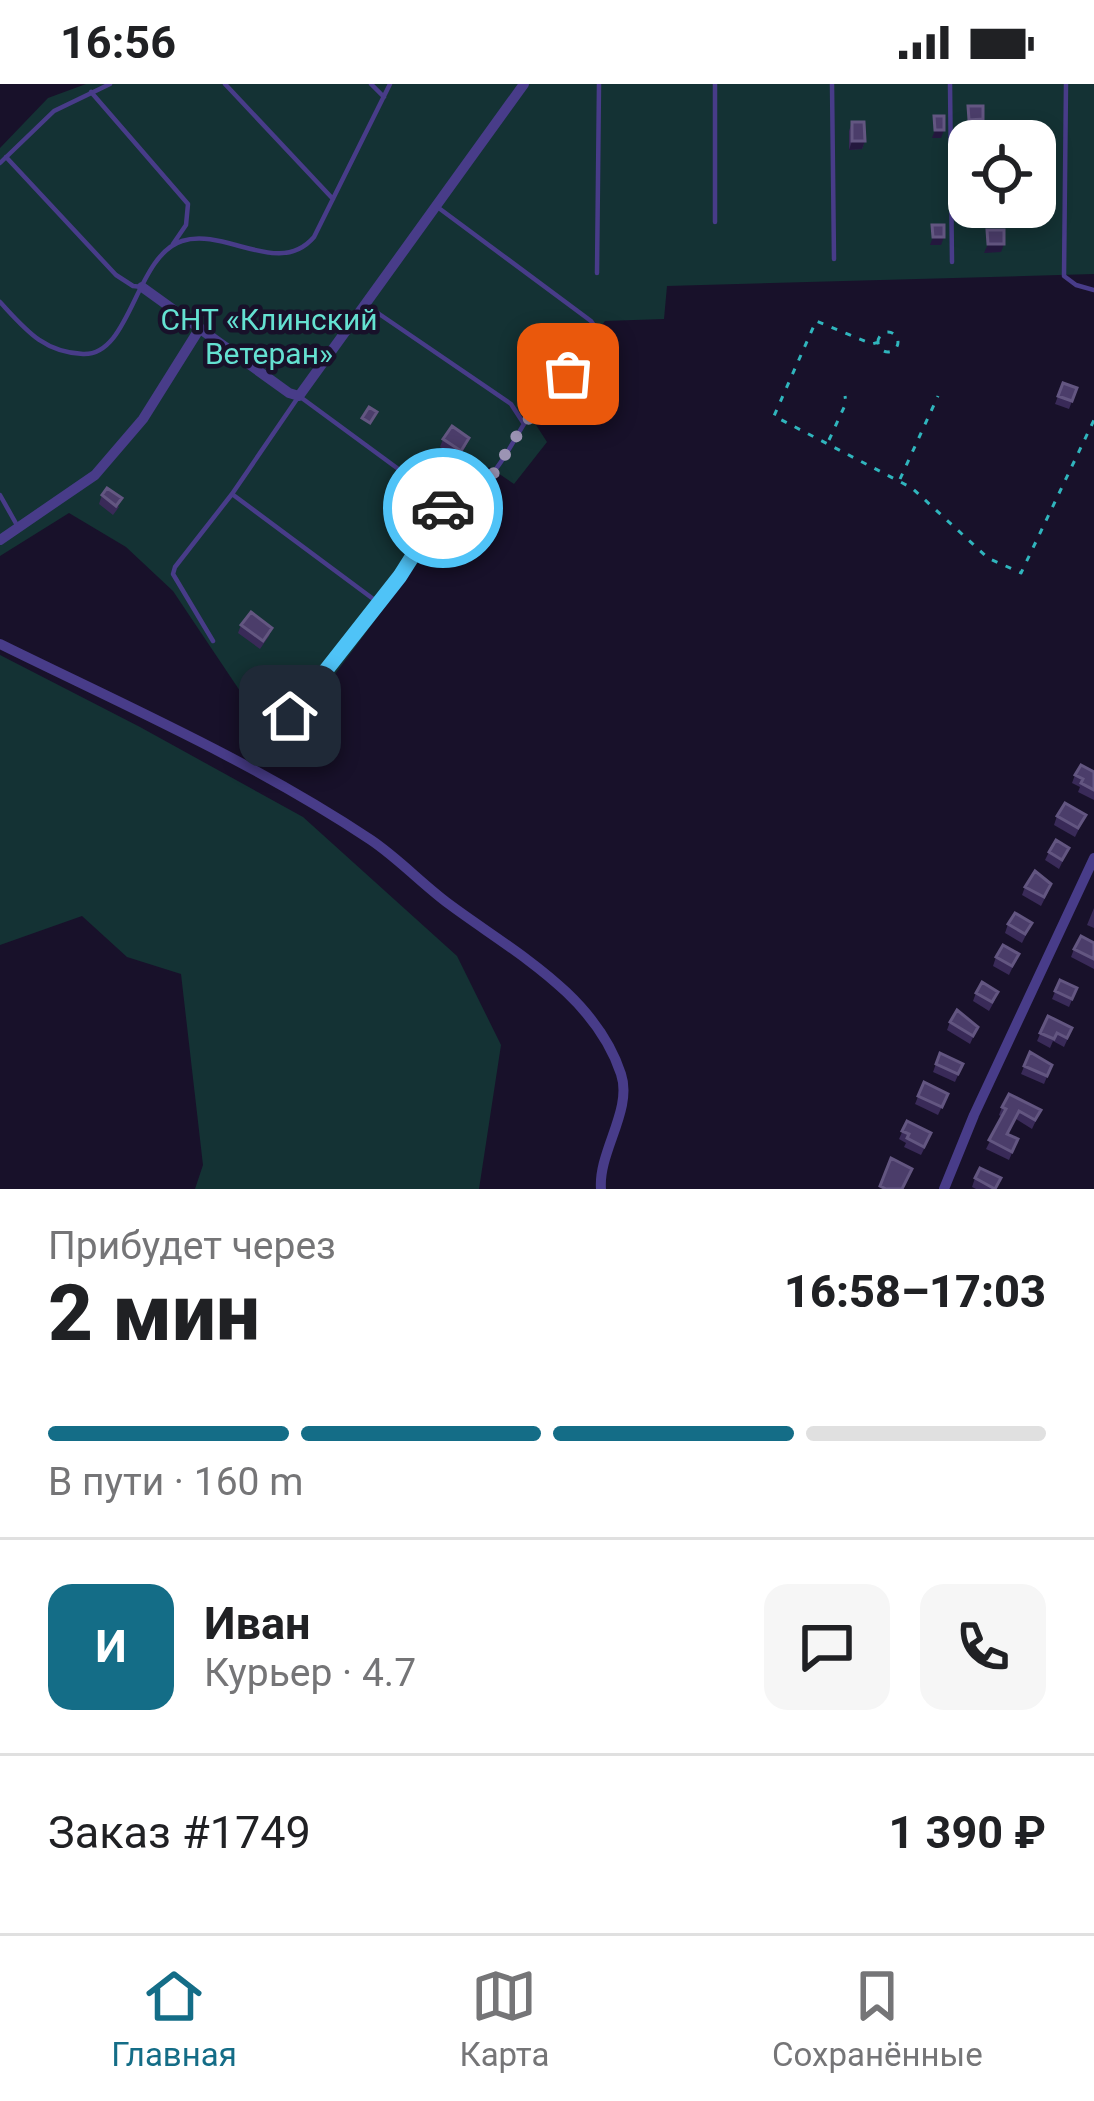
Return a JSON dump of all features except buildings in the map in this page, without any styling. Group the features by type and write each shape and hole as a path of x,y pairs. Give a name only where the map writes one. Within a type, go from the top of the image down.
{"street":[{"path":"142,287 298,396 524,84"},
{"path":"0,540 94,475 143,419 200,328"},
{"path":"0,644 248,765 370,840 552,978 585,1012 624,1079 601,1189"},
{"path":"944,1189 1094,858"}],"lane":[{"path":"0,164 54,111 110,84"},
{"path":"225,84 333,199"},
{"path":"371,84 384,97"},
{"path":"173,244 200,238 256,251 291,253 304,248 314,237 390,84"},
{"path":"597,273 598,84"},
{"path":"715,84 715,222"},
{"path":"832,84 834,259"},
{"path":"950,84 952,262"},
{"path":"1066,84 1064,275 1076,286 1094,290"},
{"path":"0,302 48,349 94,355 109,346 161,254 186,225 188,204 91,92"},
{"path":"6,157 116,275 142,287"},
{"path":"213,641 173,574 175,567 232,494 298,396 414,481 448,499 478,490 490,479 524,424 598,339 591,320 436,206"},
{"path":"365,304 511,404 524,424"},
{"path":"232,494 380,604"},
{"path":"0,496 18,527"},
{"path":"290,716 421,549 448,499"}],"path":[{"path":"879,342 872,344 816,321 775,416 899,480 988,558 1021,573 1094,420"},
{"path":"828,442 846,404 845,396"},
{"path":"899,480 938,396"},
{"path":"248,765 290,716"}],"green space":[{"name":"СНТ «Клинский Ветеран»","path":"86,84 1094,84 1094,274 667,286 664,319 605,321 529,414 547,442 514,484 489,467 289,736 244,697 173,591 126,547 69,513 0,556 0,148 48,98"},
{"path":"0,655 303,817 457,956 501,1045 479,1189 195,1189 203,1165 181,974 127,957 82,916 0,945"}],"way so far":[{"path":"443,508 448,499 478,490 490,479 524,424 568,374"}],"route":[{"path":"290,716 421,549 443,508"}]}
